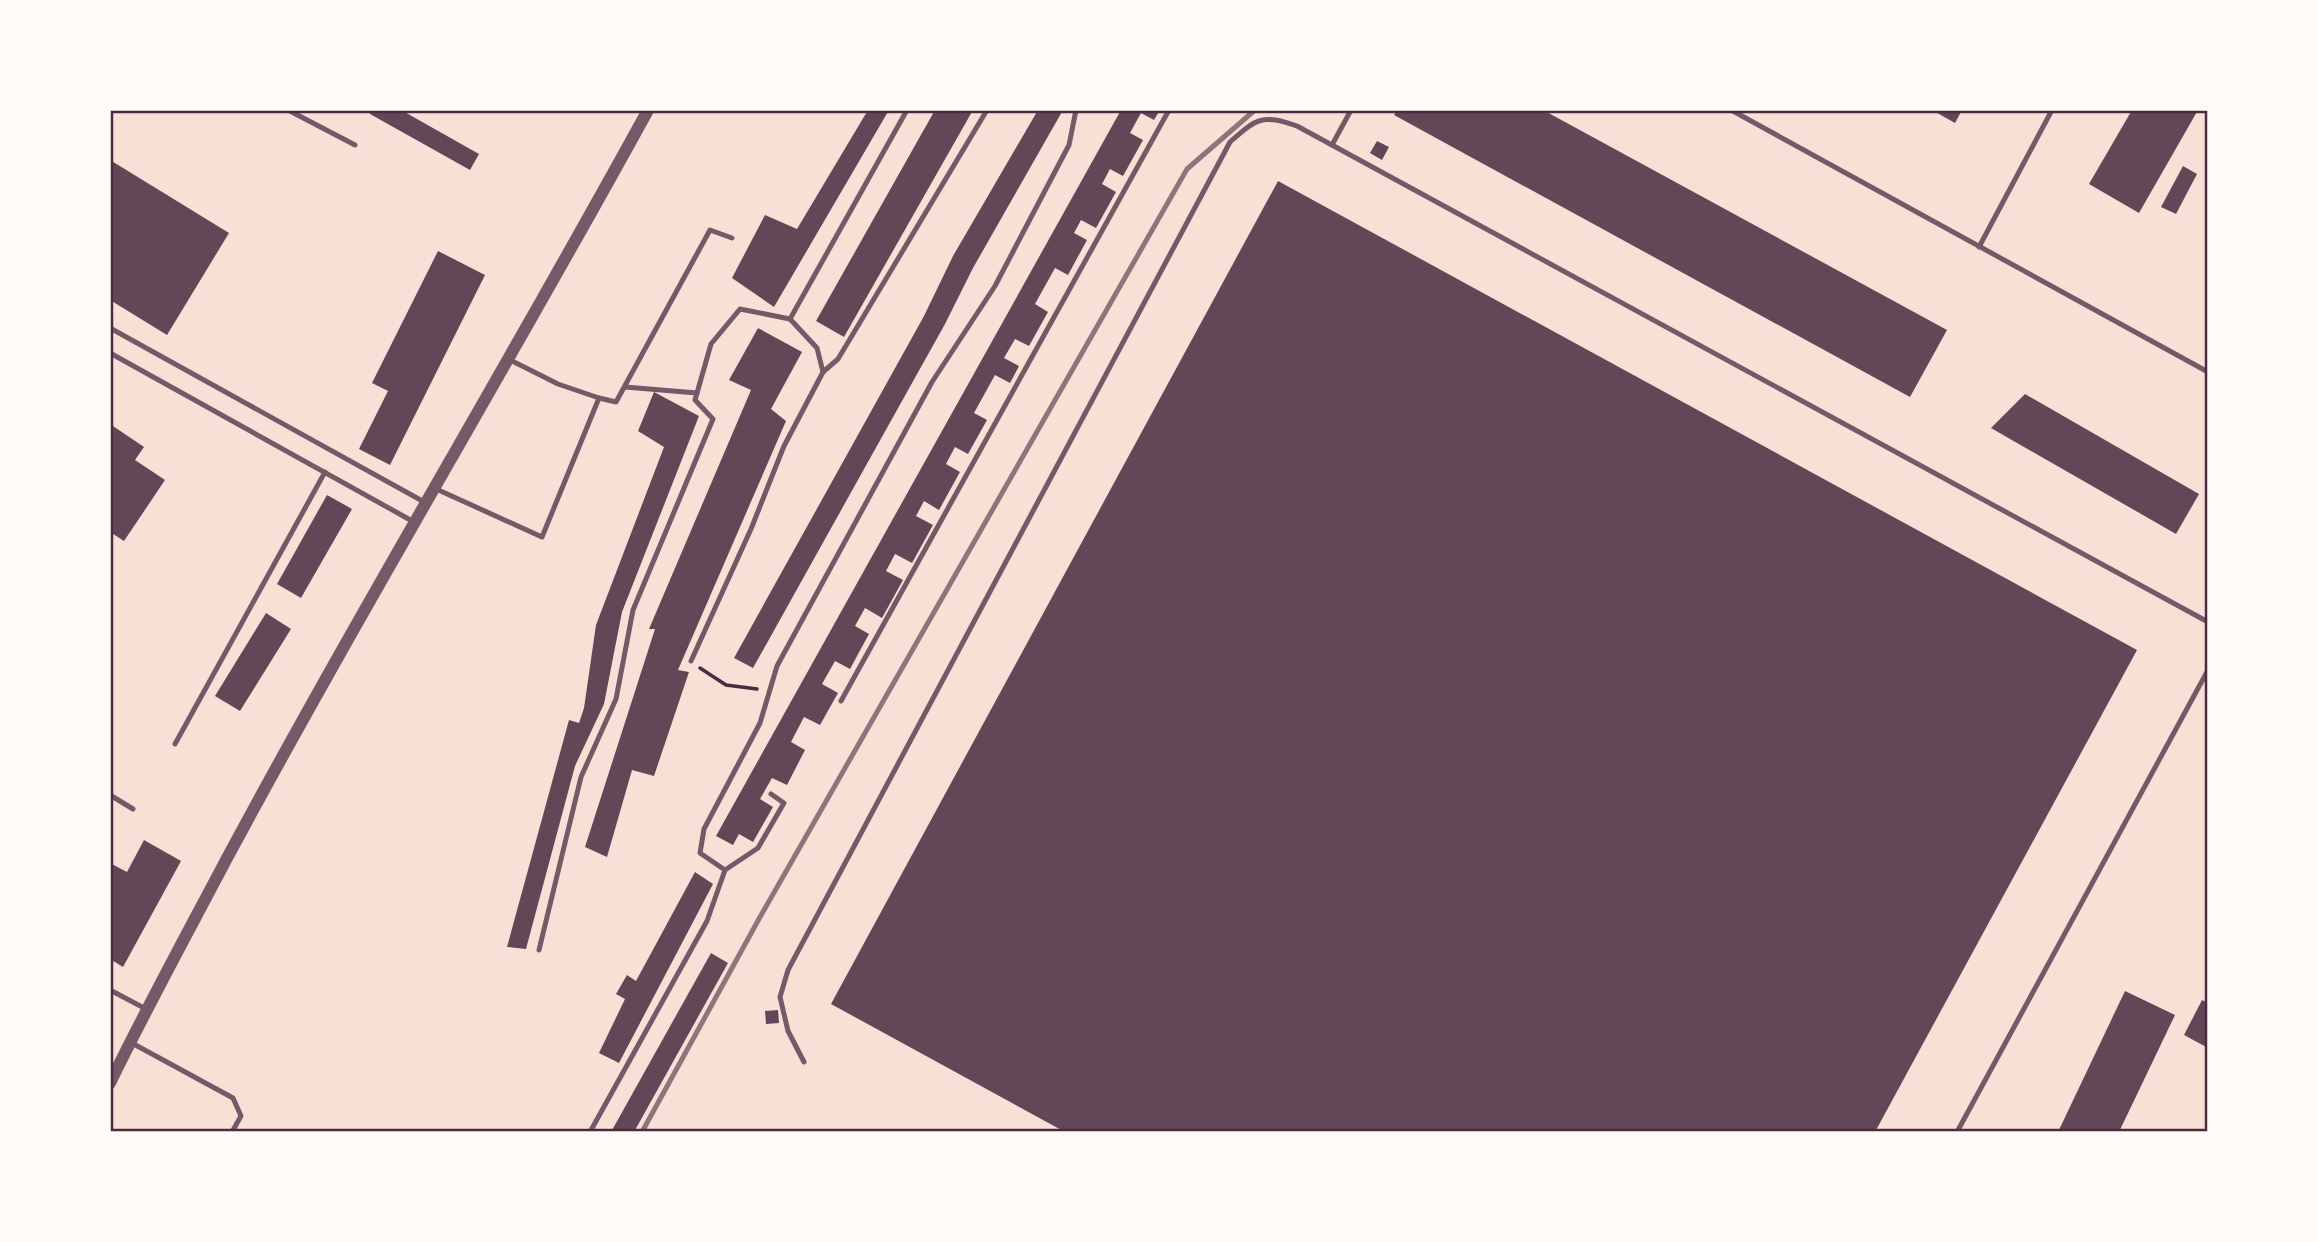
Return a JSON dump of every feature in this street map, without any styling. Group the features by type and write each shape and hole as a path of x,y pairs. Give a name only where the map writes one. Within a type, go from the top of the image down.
{"street":[{"path":"110,1083 146,1009 313,698 648,110"}],"lane":[{"path":"288,110 355,145"},
{"path":"790,319 907,110"},
{"path":"691,661 751,529 784,446 822,372 838,359 987,110"},
{"path":"725,870 700,853 704,829 760,723 776,666 932,382 1001,274 1069,145 1076,110"},
{"path":"841,701 1169,110"},
{"path":"1332,145 1351,110"},
{"path":"1731,110 2208,372"},
{"path":"1979,247 2052,110"},
{"path":"804,1062 788,1031 780,997 788,970 1230,142 1251,123 1273,118 1297,126 2208,622"},
{"path":"508,359 558,384 616,402 710,230 732,238"},
{"path":"539,950 581,777 616,699 633,610 713,419 695,400 711,344 740,309 790,319 817,348 822,372"},
{"path":"110,328 426,503"},
{"path":"110,353 414,522"},
{"path":"625,387 698,393"},
{"path":"434,488 542,537 599,398"},
{"path":"174,744 325,472"},
{"path":"1956,1132 2208,670"},
{"path":"590,1132 706,921 725,870 758,848 783,803 771,794"},
{"path":"110,796 133,808"},
{"path":"110,990 146,1009"},
{"path":"130,1042 233,1098 241,1116 232,1132"}],"path":[{"path":"691,661 726,685 769,690"}],"building":[{"path":"372,110 401,110 479,154 470,170 370,114"},
{"path":"868,110 889,110 774,307 732,278 765,215 797,229"},
{"path":"935,110 973,110 844,337 816,321"},
{"path":"1038,110 1063,110 753,668 734,658 924,316 953,256"},
{"path":"1121,110 1160,110 1154,120 1141,113 1130,133 1143,140 1123,176 1110,169 1102,184 1116,192 1096,228 1081,220 1074,233 1087,240 1068,275 1055,268 1035,304 1048,312 1029,346 1015,339 1004,358 1019,366 1010,383 995,375 974,413 987,420 968,454 955,447 946,464 960,472 939,510 924,501 916,516 933,525 912,563 895,554 886,571 903,580 882,618 865,608 855,626 869,634 850,669 835,661 822,684 838,693 820,725 804,717 791,742 805,750 787,785 772,778 760,799 773,807 753,842 739,834 733,845 716,836"},
{"path":"1397,110 1543,110 1947,330 1910,397 1394,115"},
{"path":"1932,110 1962,110 1955,123"},
{"path":"2132,110 2198,110 2139,213 2089,184"},
{"path":"1377,141 1389,147 1382,160 1370,153"},
{"path":"110,160 229,233 167,335 110,300"},
{"path":"2183,166 2197,174 2176,214 2161,207"},
{"path":"1278,181 2137,650 1875,1132 1065,1132 831,1004"},
{"path":"438,251 485,275 390,465 359,449 388,391 372,383"},
{"path":"758,328 802,352 771,409 786,421 678,670 689,672 654,776 632,770 607,857 585,847 655,629 649,629 751,390 729,380"},
{"path":"654,392 699,416 622,612 604,704 575,766 526,949 507,947 569,720 579,723 584,708 596,625 664,447 638,431"},
{"path":"2025,394 2199,494 2176,534 1991,428"},
{"path":"110,424 144,447 135,460 165,480 124,541 110,532"},
{"path":"327,495 352,509 301,598 277,584"},
{"path":"266,613 291,629 240,711 215,696"},
{"path":"144,840 181,861 123,967 110,959 110,863 127,872"},
{"path":"695,872 713,884 619,1063 599,1053 625,999 616,994 627,975 636,981"},
{"path":"711,953 728,963 634,1132 611,1132"},
{"path":"2125,991 2175,1015 2119,1132 2058,1132"},
{"path":"2202,1000 2208,1003 2208,1048 2184,1035"},
{"path":"778,1010 779,1023 766,1024 765,1011"}],"railway":[{"path":"642,1132 760,917 1187,169 1255,110"}]}
